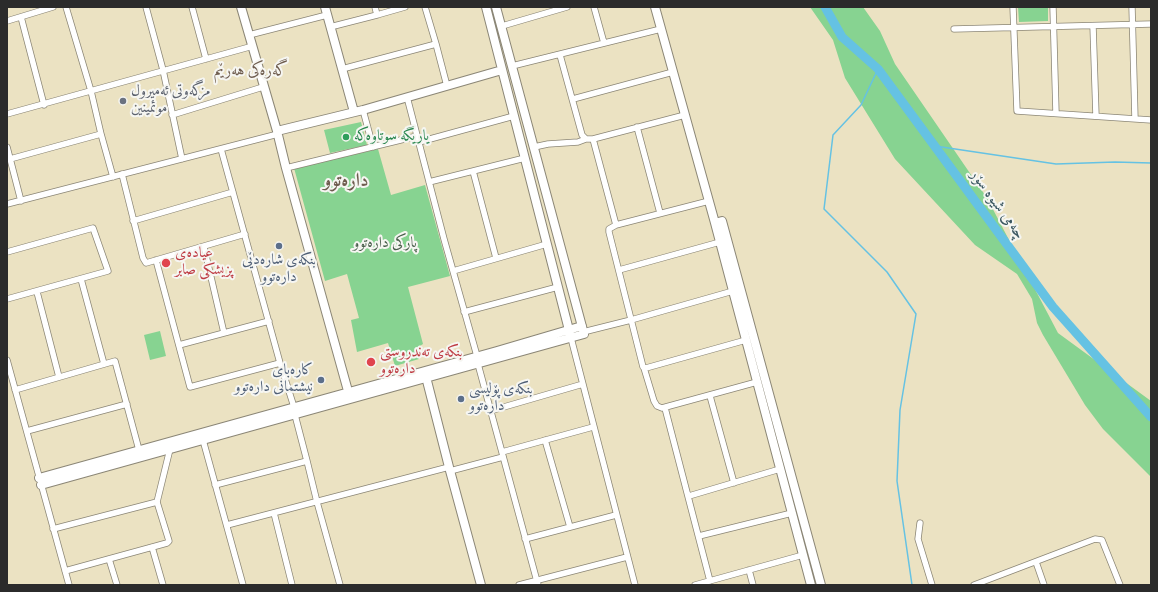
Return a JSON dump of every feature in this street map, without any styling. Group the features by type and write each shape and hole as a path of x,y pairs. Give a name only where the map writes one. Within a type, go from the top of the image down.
{"street":[{"path":"7,21 53,7"},
{"path":"66,7 92,91 101,134 113,177"},
{"path":"146,7 163,70 182,159"},
{"path":"192,7 206,59"},
{"path":"241,7 349,395"},
{"path":"375,7 378,15"},
{"path":"330,27 405,7"},
{"path":"425,7 447,86"},
{"path":"486,7 593,427 635,585"},
{"path":"496,7 583,331"},
{"path":"502,26 567,7"},
{"path":"594,7 604,43"},
{"path":"655,7 709,201 719,222 821,585"},
{"path":"1013,7 1017,111 1151,120"},
{"path":"1053,7 1056,113"},
{"path":"1132,7 1135,119"},
{"path":"249,35 326,11 354,112"},
{"path":"21,17 44,105"},
{"path":"954,29 1151,24"},
{"path":"1094,26 1096,116"},
{"path":"512,66 661,29"},
{"path":"342,69 436,44"},
{"path":"7,114 253,46"},
{"path":"560,55 582,135 586,139"},
{"path":"7,204 182,159 277,132 363,110 502,70"},
{"path":"573,100 673,72"},
{"path":"172,114 263,87"},
{"path":"407,97 537,583"},
{"path":"363,110 373,147"},
{"path":"430,182 525,158 548,144 578,142 586,139 593,139 685,115"},
{"path":"286,168 514,116"},
{"path":"637,127 660,214"},
{"path":"10,159 101,134"},
{"path":"593,139 616,226"},
{"path":"7,147 21,201"},
{"path":"221,148 294,411 340,585"},
{"path":"473,170 496,258"},
{"path":"122,174 133,221 143,258 146,263 245,234"},
{"path":"133,221 233,192"},
{"path":"709,201 609,229 644,368 655,404 660,408 710,396 757,382"},
{"path":"719,222 720,242 812,585"},
{"path":"7,252 94,228 108,271 37,292 7,299"},
{"path":"619,270 720,242"},
{"path":"453,271 547,244"},
{"path":"204,247 224,332"},
{"path":"156,260 190,386 280,363"},
{"path":"81,279 104,364"},
{"path":"464,312 558,286"},
{"path":"40,481 203,440 294,411 477,360 569,330 583,331 632,320 733,291"},
{"path":"37,292 59,377"},
{"path":"179,346 224,332 269,321"},
{"path":"477,360 571,338 583,331"},
{"path":"644,368 746,340"},
{"path":"7,360 69,585"},
{"path":"15,390 115,361 139,450"},
{"path":"426,374 449,469 481,585"},
{"path":"490,411 583,384"},
{"path":"710,396 734,482"},
{"path":"26,431 127,404"},
{"path":"665,408 710,581"},
{"path":"40,481 139,450 294,411"},
{"path":"227,525 502,455 545,440 593,427"},
{"path":"203,440 243,585"},
{"path":"545,440 570,527"},
{"path":"65,571 109,560 167,543 169,541 158,502 170,449"},
{"path":"215,485 307,461"},
{"path":"689,496 780,469"},
{"path":"787,494 796,492"},
{"path":"53,529 158,502"},
{"path":"274,513 292,585"},
{"path":"699,536 792,513"},
{"path":"524,539 616,515"},
{"path":"920,523 918,539 932,585"},
{"path":"974,585 984,583 1095,539 1102,540 1120,585"},
{"path":"152,547 163,585"},
{"path":"695,585 803,555"},
{"path":"519,585 537,583 627,557"},
{"path":"109,560 117,585"},
{"path":"1036,562 1044,585"},
{"path":"749,570 753,585"}],"green space":[{"path":"810,7 863,7 880,31 895,64 987,198 1058,333 1151,401 1151,477 1103,429 1085,405 1043,335 1037,323 1032,299 1017,274 975,245 895,159 845,78 833,40"},
{"path":"1018,7 1048,7 1048,21 1019,22"},
{"name":"یاریگە سوتاوەکە","path":"361,122 367,145 330,153 324,130"},
{"name":"پارکی دارەتوو","path":"378,149 391,195 425,185 450,276 408,287 423,344 415,349 419,359 395,366 388,343 357,352 351,320 359,318 347,274 325,281 294,168"},
{"path":"160,331 166,356 150,360 144,335"}],"waterway":[{"name":"چەمی شیوە سۆر","path":"825,7 842,37 878,69 1053,307 1151,417"},
{"path":"878,69 861,105 833,135 824,209 887,272 916,314 900,410 897,481 912,585"},
{"path":"935,146 1056,164 1115,162 1151,163"}],"place":[{"name":"مزگەوتی ئەمیرول موئمینین","path":"123,101"},
{"name":"یاریگە سوتاوەکە","path":"346,137"},
{"name":"بنکەی شارەدێی دارەتوو","path":"279,246"},
{"name":"عیادەی پزیشکی صابر","path":"166,263"},
{"name":"بنکەی تەندروستی دارەتوو","path":"371,362"},
{"name":"کارەبای نیشتمانی دارەتوو","path":"321,380"},
{"name":"بنکەی پۆلیسی دارەتوو","path":"461,399"}],"district":[{"name":"گەرەکی هەرێم","path":"251,72"},
{"name":"دارەتوو","path":"346,182"}]}
